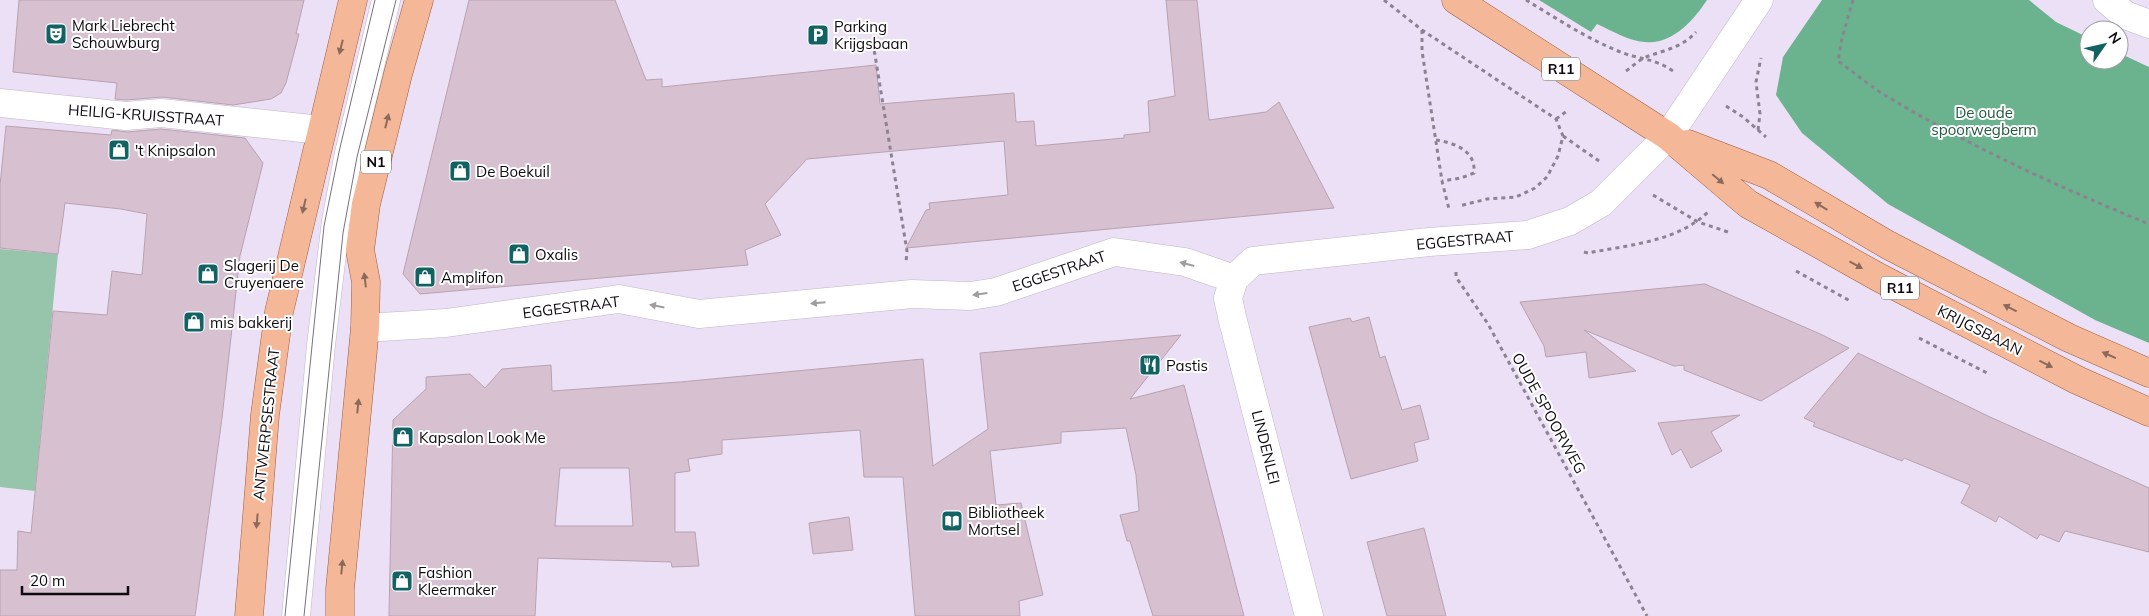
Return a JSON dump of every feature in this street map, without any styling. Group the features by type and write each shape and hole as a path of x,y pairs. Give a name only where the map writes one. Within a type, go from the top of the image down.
{"main road":[{"name":"ANTWERPSESTRAAT","path":"249,616 266,415 278,312 352,0"},
{"name":"N1","path":"340,616 340,589 365,328 366,282 360,250 366,204 398,74 419,0"},
{"name":"KRIJGSBAAN","path":"1456,0 1596,92 1668,136 1748,204 1904,290 2077,380 2149,412"},
{"name":"KRIJGSBAAN","path":"1668,136 1769,174 1888,246 2069,338 2149,373"}],"street":[{"path":"296,616 321,346 336,221 349,153 386,0"},
{"name":"EGGESTRAAT","path":"365,328 446,322 619,299 699,314 904,294 970,296 996,292 1114,252 1185,262 1234,278 1253,261 1450,228 1528,235 1570,221 1601,203 1668,136 1759,0"},
{"path":"2107,0 2125,15 2149,24"},
{"name":"HEILIG-KRUISSTRAAT","path":"0,103 126,116 161,113 321,130"},
{"name":"LINDENLEI","path":"1234,278 1228,298 1232,317 1309,616"}],"path":[{"path":"1384,0 1422,30 1556,119 1563,136 1558,156 1547,177 1535,188 1516,197 1487,199 1449,209"},
{"path":"1526,0 1572,28 1619,52 1658,62 1743,117 1771,142"},
{"path":"1853,0 1842,38 1838,61 1886,96 1984,150 2063,188 2149,224"},
{"path":"1556,119 1645,58 1676,47 1690,39 1701,26"},
{"name":"OUDE SPOORWEG","path":"1422,30 1422,51 1442,181 1449,209 1456,277 1488,324 1647,616"},
{"path":"872,43 907,251 904,294"},
{"path":"1436,140 1456,144 1472,160 1474,166 1474,173 1468,176 1442,181"}],"green space":[{"path":"1539,0 1707,0 1696,15 1681,30 1664,40 1645,42 1627,38 1597,24 1591,32"},
{"name":"De oude spoorwegberm","path":"1822,0 2029,0 2056,22 2079,33 2079,70 2129,70 2129,58 2149,67 2149,343 2095,320 1888,204 1802,133 1776,95 1783,57"},
{"path":"0,249 58,254 35,491 0,487"}],"building":[{"path":"19,0 304,0 296,34 299,34 286,83 281,93 271,99 233,105 162,97 115,99 117,83 13,72"},
{"path":"469,0 615,0 646,80 662,79 662,87 876,65 880,104 1014,93 1016,122 1034,121 1036,146 1124,138 1124,135 1150,132 1148,101 1175,96 1166,0 1197,0 1209,120 1266,112 1279,102 1334,208 906,248 926,210 930,209 929,203 1008,195 1004,141 807,159 765,204 781,235 745,250 748,265 420,294 403,274"},
{"path":"6,126 111,135 112,130 127,132 161,129 245,138 263,163 240,256 222,418 195,616 0,616 0,570 17,570 18,531 31,533 53,311 107,315 112,271 142,275 147,214 65,203 58,254 0,248 0,185"},
{"path":"1705,284 1849,348 1761,401 1684,370 1684,365 1674,366 1584,330 1636,371 1589,378 1586,352 1546,357 1544,346 1520,302"},
{"path":"1369,317 1380,358 1385,356 1402,410 1420,405 1429,439 1414,443 1418,461 1351,479 1309,327 1350,318 1352,322"},
{"path":"1181,335 1130,399 1184,385 1244,616 1153,616 1120,515 1139,511 1136,475 1126,428 1061,432 1061,443 990,451 996,505 1021,503 1043,595 1019,601 1020,616 915,616 903,477 864,477 860,430 722,440 722,454 688,459 690,471 675,473 675,532 695,532 699,566 672,567 671,562 538,558 535,616 389,616 393,420 426,389 426,377 470,374 485,388 502,369 551,365 552,391 680,382 923,359 933,466 988,429 980,353","holes":["560,468 629,468 633,526 555,526"]},
{"path":"1858,353 1990,417 2149,488 2149,552 2065,531 2059,542 2040,534 2037,539 1999,516 1996,522 1961,503 1970,485 1904,458 1902,461 1813,426 1815,423 1804,418"},
{"path":"1740,415 1711,432 1722,451 1691,468 1681,449 1672,455 1658,423"},
{"path":"849,517 853,550 813,554 809,523"},
{"path":"1424,528 1446,616 1387,616 1367,542"}],"tram line":[{"path":"285,616 324,226 339,152 375,0"},
{"path":"304,616 343,233 357,157 396,0"}],"place":[{"name":"Mark Liebrecht Schouwburg","path":"56,34"},
{"name":"Parking Krijgsbaan","path":"818,35"},
{"name":"'t Knipsalon","path":"119,150"},
{"name":"De Boekuil","path":"460,171"},
{"name":"Oxalis","path":"519,254"},
{"name":"Slagerij De Cruyenaere","path":"208,274"},
{"name":"Amplifon","path":"425,277"},
{"name":"mis bakkerij","path":"194,322"},
{"name":"Pastis","path":"1150,365"},
{"name":"Kapsalon Look Me","path":"403,437"},
{"name":"Bibliotheek Mortsel","path":"952,521"},
{"name":"Fashion Kleermaker","path":"402,581"}]}
